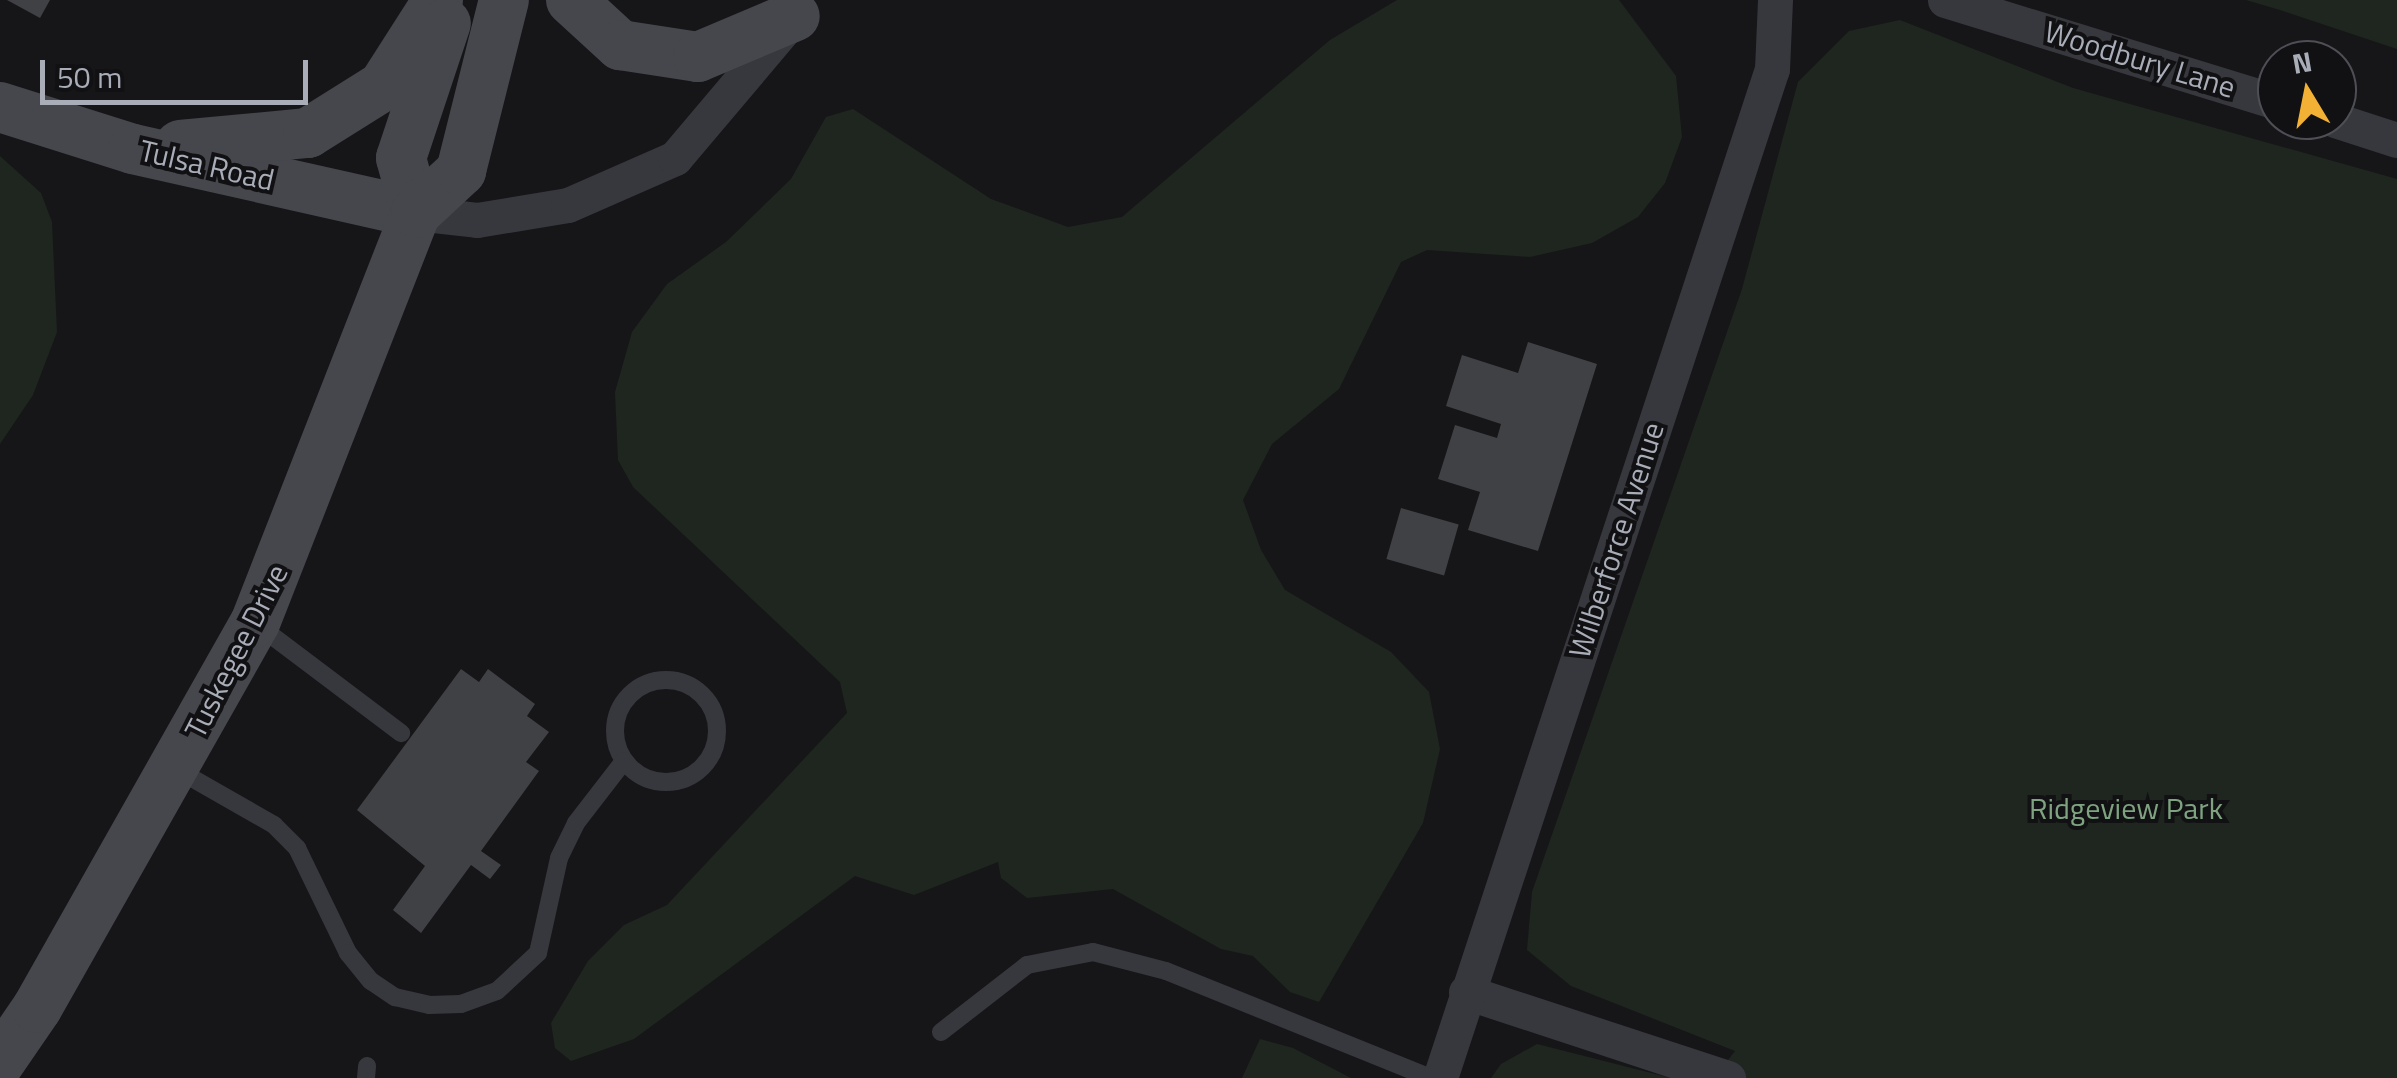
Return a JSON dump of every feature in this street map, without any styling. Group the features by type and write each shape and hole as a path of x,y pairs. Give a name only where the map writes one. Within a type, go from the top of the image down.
{"street":[{"path":"134,148 308,133 383,86 438,0"},
{"path":"453,0 401,158 416,214 478,220 568,206 675,158 801,8"},
{"name":"Tuskegee Drive","path":"0,1062 176,768 255,623 416,214 461,170 504,0"},
{"path":"571,0 620,44 698,57 801,8"},
{"name":"Wilberforce Avenue","path":"1440,1078 1772,69 1775,0"},
{"name":"Woodbury Lane","path":"1944,0 2257,96"},
{"name":"Tulsa Road","path":"0,107 134,148 416,214"},
{"path":"2357,127 2397,140"},
{"path":"1466,992 1728,1078"}],"lane":[{"path":"255,623 401,733"},
{"path":"668,680 698,691 710,704 717,738 702,769 687,778 652,781 624,761 614,730 618,714 637,689 668,680"},
{"path":"176,768 274,826 297,848 348,953 371,980 396,997 429,1005 461,1004 497,991 538,954 560,858 576,824 624,761"},
{"path":"941,1032 1027,964 1093,952 1166,972 1431,1078"}],"green space":[{"path":"1397,0 1619,0 1676,76 1682,137 1665,183 1638,217 1592,243 1530,257 1427,250 1401,262 1339,389 1272,444 1243,500 1261,550 1285,590 1391,652 1429,692 1440,749 1423,823 1319,1002 1290,992 1253,956 1221,949 1113,889 1027,898 1001,878 998,862 914,895 855,876 634,1039 571,1061 555,1048 551,1023 588,961 624,925 667,905 847,713 840,682 633,487 618,460 615,392 632,332 667,284 726,242 791,179 826,117 853,109 991,199 1068,227 1122,217 1330,40"},
{"path":"2246,0 2397,0 2397,49 2280,10"},
{"name":"Ridgeview Park","path":"1900,20 2073,88 2397,179 2397,1078 1714,1078 1735,1051 1571,986 1527,950 1532,892 1742,289 1798,82 1849,31"},
{"path":"0,156 41,193 52,222 57,332 33,395 0,444"},
{"path":"1260,1039 1293,1048 1351,1078 1242,1078"},
{"path":"1537,1044 1671,1078 1491,1078 1501,1064"}],"building":[{"path":"7,0 50,0 40,18"},
{"path":"1528,342 1597,364 1538,551 1468,530 1480,492 1438,479 1455,425 1497,438 1501,424 1446,406 1462,355 1518,373"},
{"path":"1401,508 1459,525 1444,575 1386,559"},
{"path":"461,669 479,682 488,669 535,704 527,716 549,732 526,762 539,771 481,851 501,865 490,879 471,865 421,933 393,910 425,866 357,810"}]}
